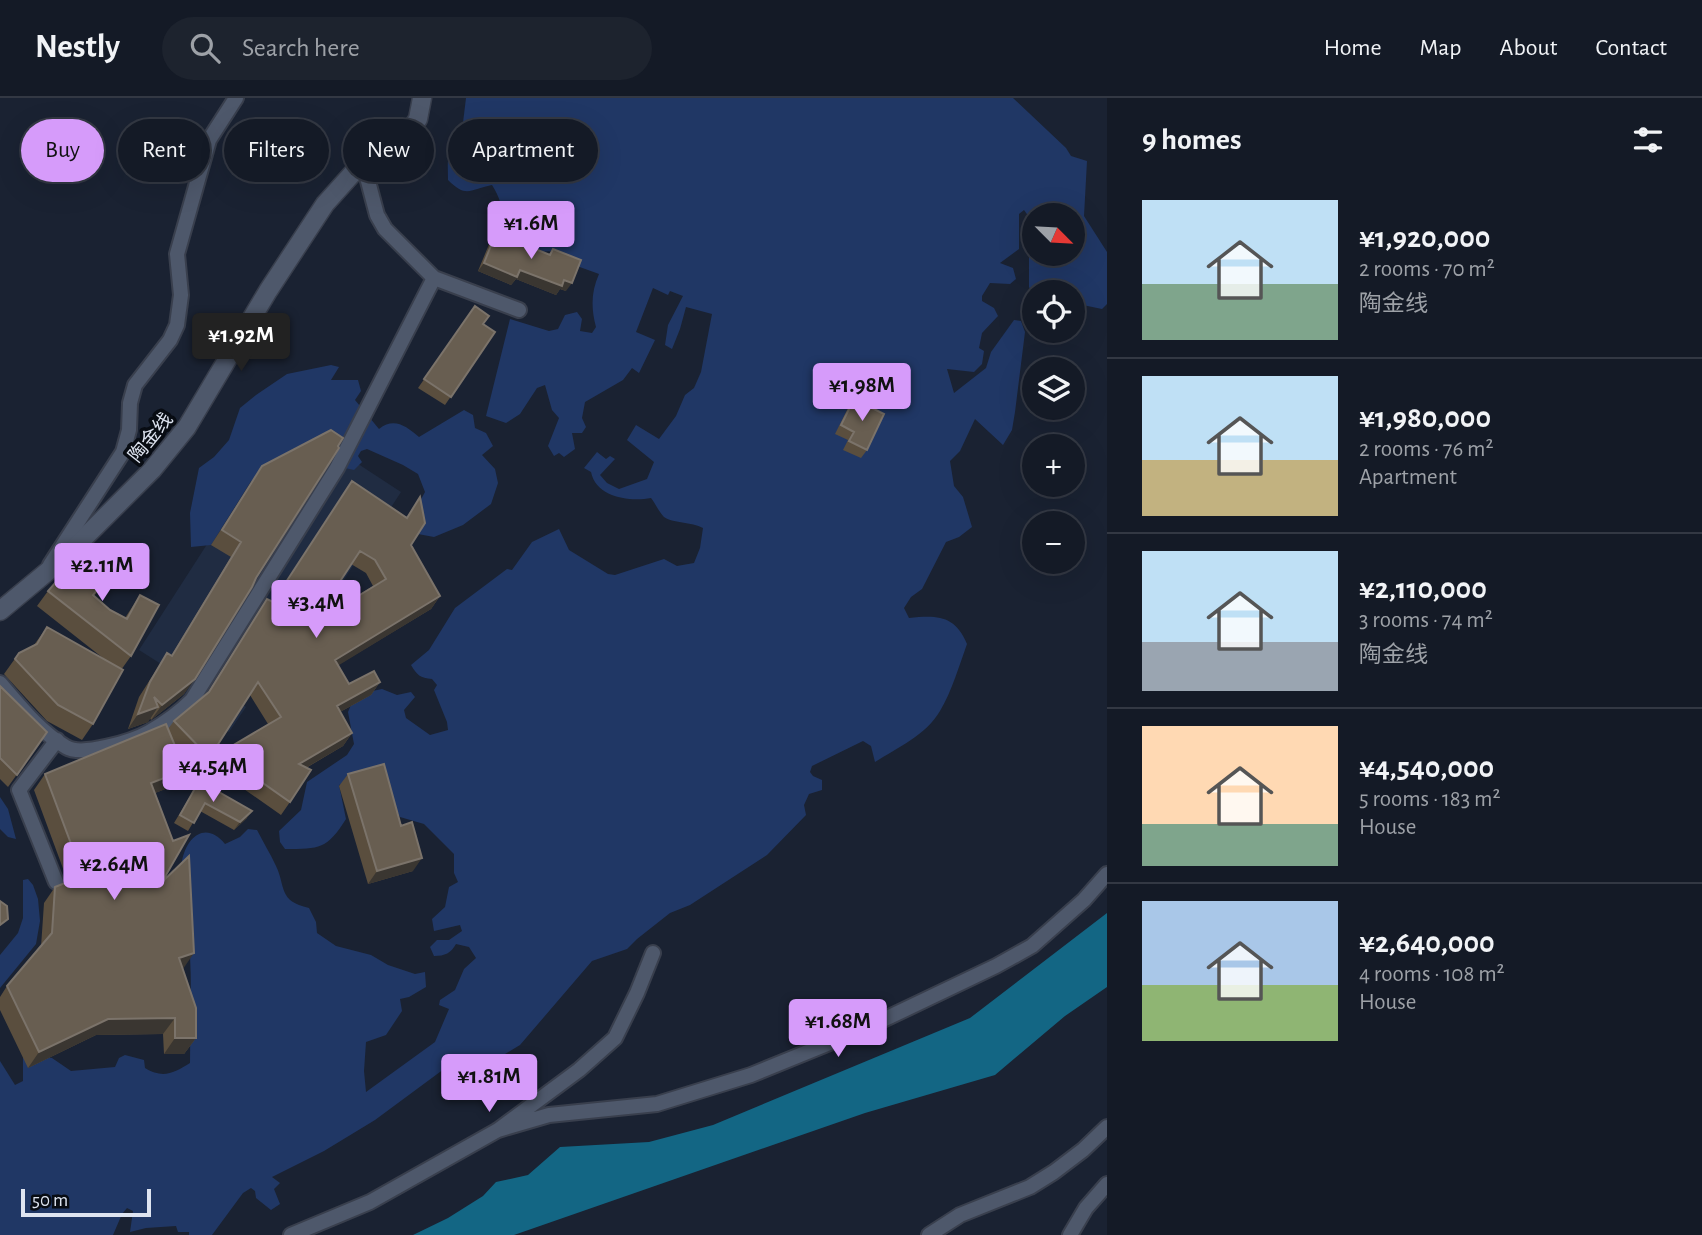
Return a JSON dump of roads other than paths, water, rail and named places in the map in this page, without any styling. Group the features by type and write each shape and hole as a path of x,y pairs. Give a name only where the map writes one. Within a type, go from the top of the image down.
{"street":[{"path":"46,572 123,452 135,385 170,341 177,325 181,295 177,254 208,140 236,98"},
{"name":"陶金线","path":"418,119 422,98"},
{"name":"陶金线","path":"0,611 65,557 152,470 187,427 268,290 325,204 345,182"},
{"path":"368,182 377,215 384,229 434,278 519,310"},
{"path":"0,683 21,708 68,749 93,750 146,734 175,716 192,699 337,468 434,278"},
{"path":"56,882 19,790 57,740"},
{"path":"498,1130 549,1115 657,1104 751,1075 864,1029 996,967 1032,946 1084,900 1107,874"},
{"path":"291,1235 370,1202 498,1130 579,1070 615,1038 653,953"},
{"path":"929,1235 960,1215 1046,1177 1083,1150 1107,1127"},
{"path":"1070,1235 1086,1208 1107,1184"}]}
